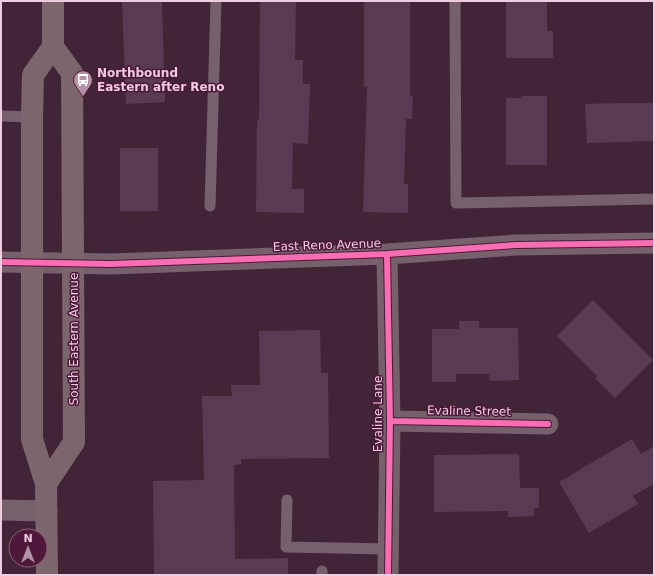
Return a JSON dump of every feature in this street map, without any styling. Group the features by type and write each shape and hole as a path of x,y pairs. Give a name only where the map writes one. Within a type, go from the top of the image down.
{"main road":[{"path":"47,575 46,484 32,440 32,116 33,75 53,47 53,1"},
{"name":"South Eastern Avenue","path":"46,484 74,442 72,74 53,47"}],"street":[{"name":"East Reno Avenue","path":"1,262 111,264 387,254 516,245 654,243"},
{"name":"Evaline Lane","path":"387,254 390,421 388,575"},
{"name":"Evaline Street","path":"390,421 548,424"},
{"path":"1,510 47,511"}],"lane":[{"path":"210,206 216,1"},
{"path":"455,1 456,203 654,199"},
{"path":"1,116 32,116"},
{"path":"287,500 286,547 388,548"}],"building":[{"path":"122,1 162,1 165,102 126,104"},
{"path":"260,1 296,1 295,60 303,60 303,84 310,84 308,144 293,143 292,189 304,189 304,213 256,212 257,120 259,120"},
{"path":"364,1 410,1 410,96 413,96 412,119 406,119 404,184 408,184 408,213 363,212 367,87 364,87"},
{"path":"506,1 547,1 547,31 553,31 553,58 506,58"},
{"path":"521,96 547,96 547,165 506,165 506,98 521,98"},
{"path":"654,103 654,141 587,143 585,104"},
{"path":"120,148 158,148 158,211 120,211"},
{"path":"593,300 653,360 615,398 595,378 597,376 557,336"},
{"path":"459,321 479,321 479,328 518,328 519,380 490,381 489,374 456,374 456,382 432,382 432,329 459,329"},
{"path":"320,330 321,373 328,373 329,458 241,459 241,464 234,465 235,559 288,558 288,575 154,575 153,481 204,480 202,396 232,396 231,385 260,385 259,331"},
{"path":"632,439 641,454 654,446 654,484 633,496 638,504 589,533 559,482"},
{"path":"519,454 520,488 539,488 539,508 534,508 534,516 508,517 508,511 434,512 434,455"}],"cycle path":[{"path":"1,262 111,264 387,254 516,245 654,243"},
{"path":"387,254 390,421 388,575"},
{"path":"390,421 548,424"}],"place":[{"name":"Northbound Eastern after Reno","path":"83,97"}]}
